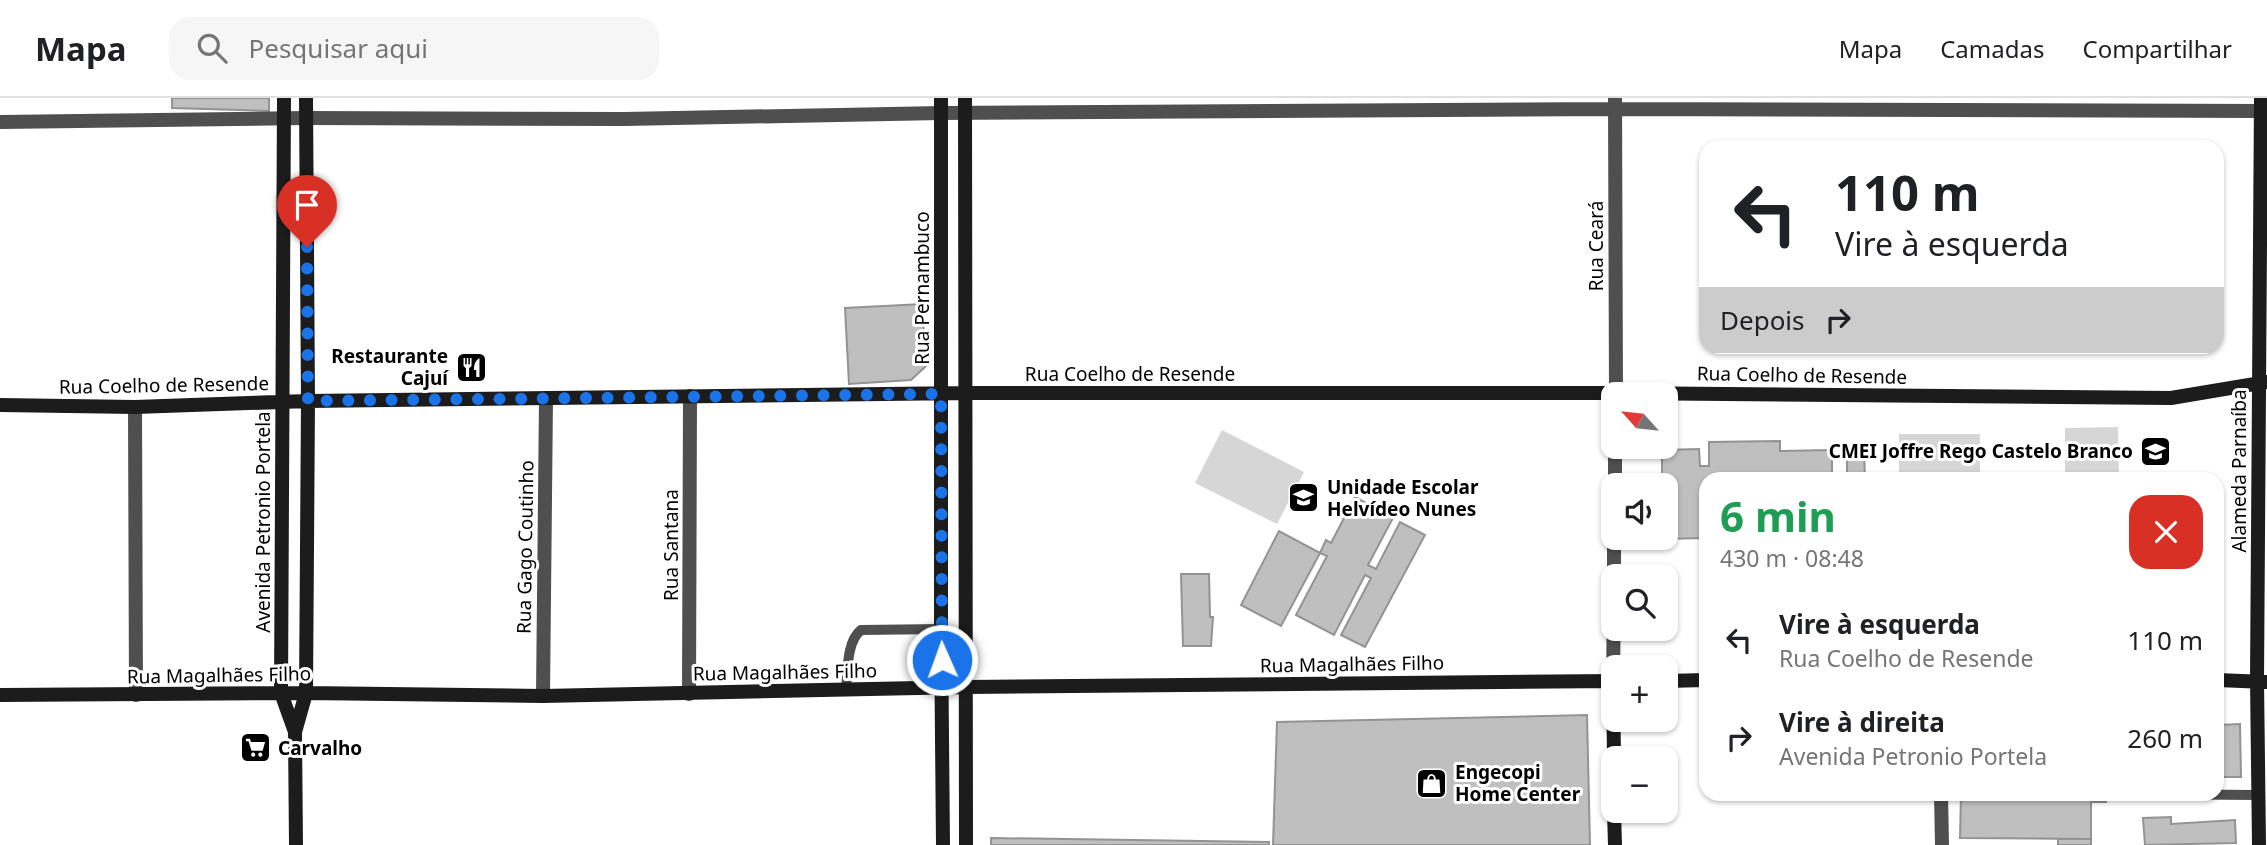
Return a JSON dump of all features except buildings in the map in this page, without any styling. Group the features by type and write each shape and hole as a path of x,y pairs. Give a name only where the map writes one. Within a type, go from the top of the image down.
{"main road":[{"name":"Avenida Petronio Portela","path":"284,98 281,693 295,732"},
{"name":"Avenida Petronio Portela","path":"296,845 295,732 306,693 306,98"},
{"name":"Rua Pernambuco","path":"941,98 943,845"},
{"path":"965,98 966,845"},
{"name":"Alameda Parnaíba","path":"2259,845 2263,382 2261,105"},
{"name":"Rua Coelho de Resende","path":"1678,394 2171,398 2263,382"},
{"name":"Rua Coelho de Resende","path":"0,405 135,407 308,401 965,393 1601,393"},
{"path":"2224,680 2262,681"},
{"name":"Rua Magalhães Filho","path":"0,695 306,693 543,696 966,687 1601,681"},
{"path":"1678,681 1699,681"},
{"path":"1614,823 1615,845"}],"street":[{"path":"0,122 284,118 624,119 1615,103 2261,105"},
{"name":"Rua Ceará","path":"1615,103 1616,382"},
{"name":"Rua Santana","path":"689,694 690,396"},
{"name":"Rua Gago Coutinho","path":"543,696 546,398"},
{"path":"135,407 136,695"},
{"path":"1941,801 1942,845"}],"lane":[{"path":"846,690 851,644 854,635 860,630 941,629"},
{"path":"2224,795 2259,795"}],"shaded area":[{"path":"2118,427 2119,472 2065,472 2065,428"},
{"path":"1222,430 1304,472 1277,524 1195,483"},
{"path":"1899,434 1980,434 1980,472 1899,472"}],"place":[{"name":"Restaurante Cajuí","path":"471,367"},
{"name":"CMEI Joffre Rego Castelo Branco","path":"2156,451"},
{"name":"Unidade Escolar Helvídeo Nunes","path":"1304,498"},
{"name":"Carvalho","path":"255,748"},
{"name":"Engecopi Home Center","path":"1432,783"}],"route":[{"path":"307,247 308,401 941,394 942,660"}]}
